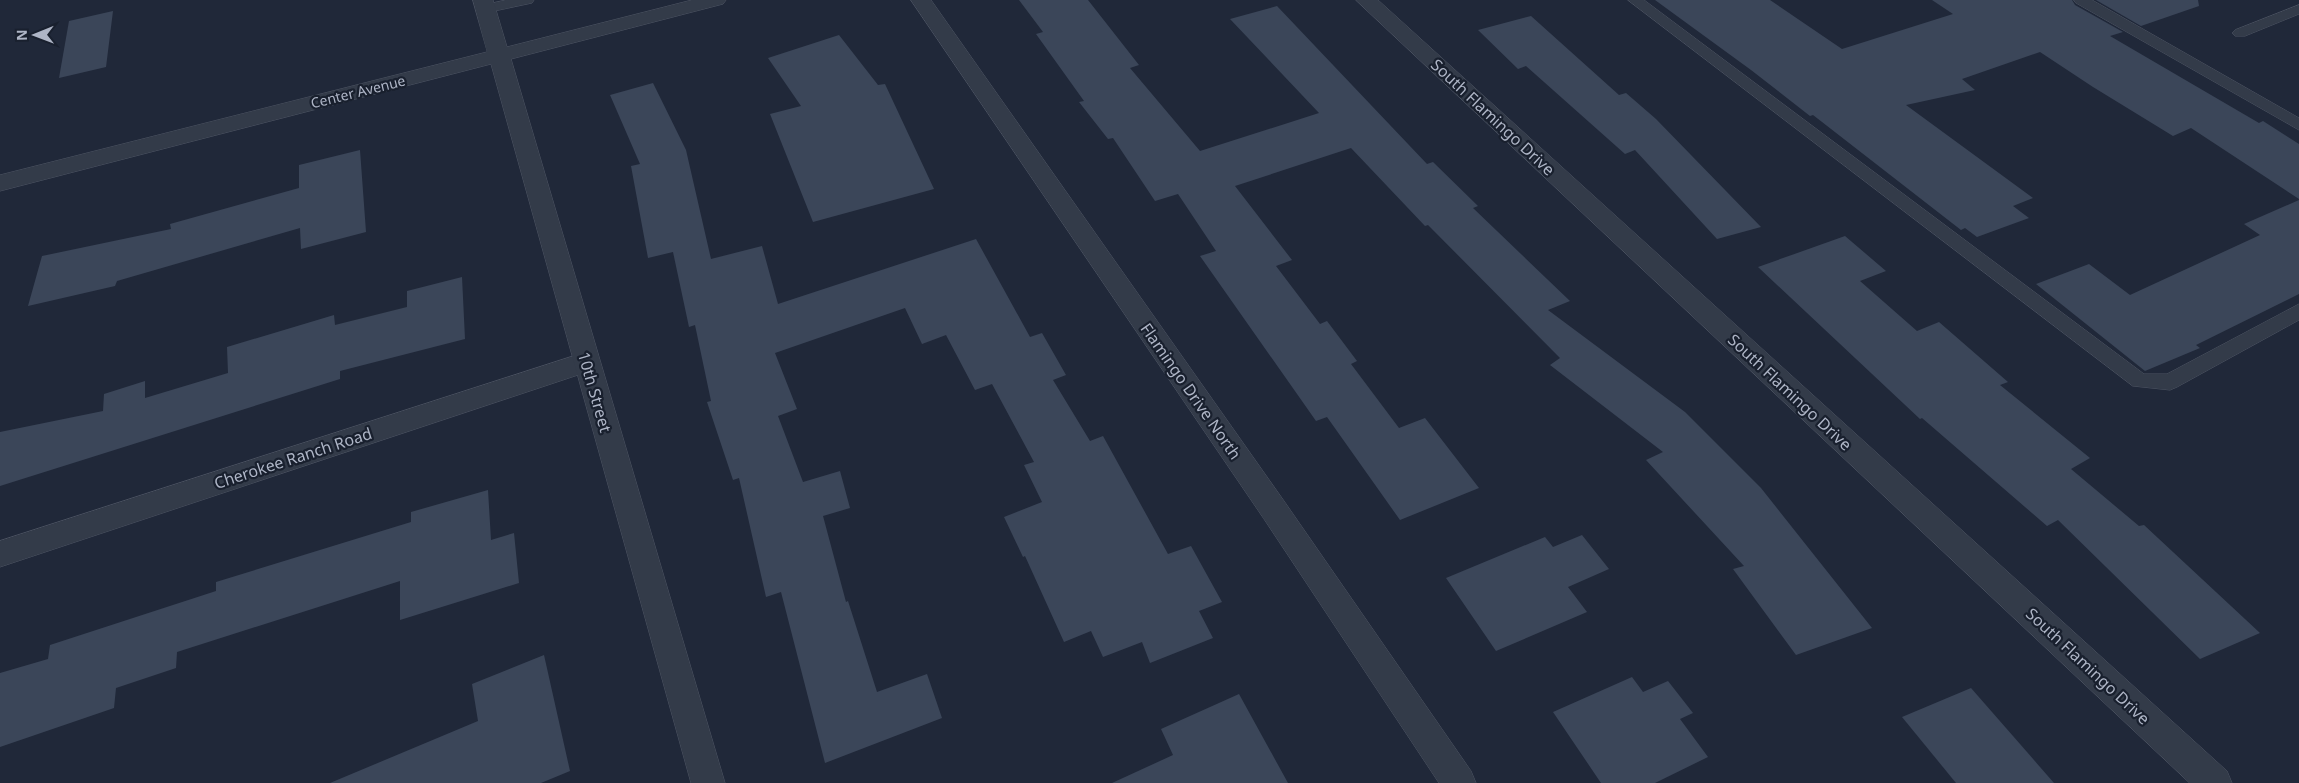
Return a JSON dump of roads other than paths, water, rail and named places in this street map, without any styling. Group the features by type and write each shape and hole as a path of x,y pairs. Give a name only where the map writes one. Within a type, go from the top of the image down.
{"street":[{"name":"Center Avenue","path":"0,183 716,0"},
{"name":"Flamingo Drive North","path":"921,0 1274,510 1459,783"},
{"name":"South Flamingo Drive","path":"1366,0 2215,783"},
{"name":"10th Street","path":"484,4 708,783"},
{"name":"Cherokee Ranch Road","path":"0,554 586,362"}],"lane":[{"path":"484,4 528,0"},
{"path":"1635,0 2140,381 2170,382 2299,312"},
{"path":"2081,0 2299,125"},
{"path":"2240,33 2299,9"}]}
